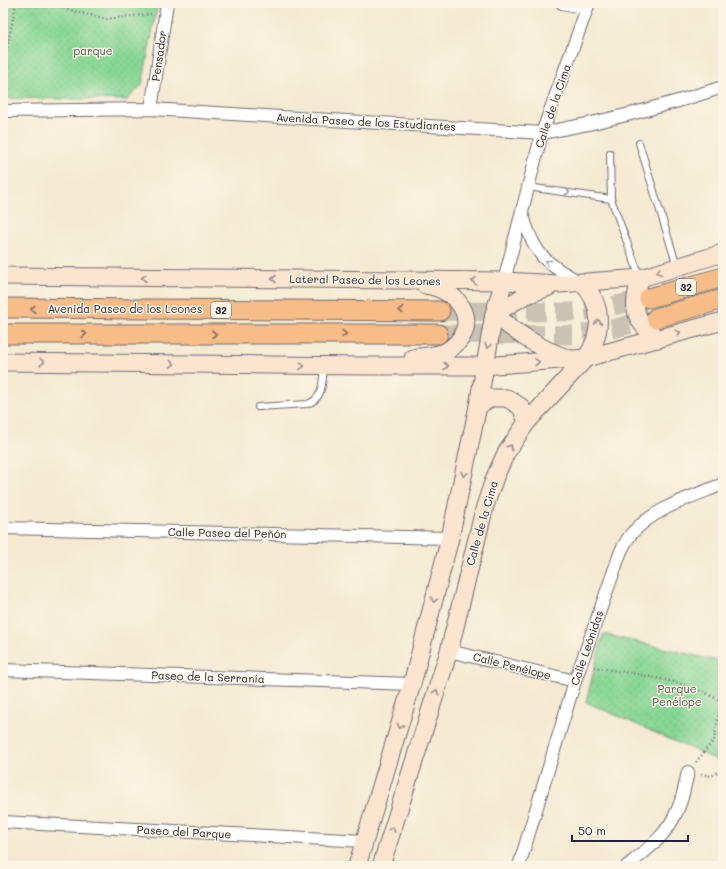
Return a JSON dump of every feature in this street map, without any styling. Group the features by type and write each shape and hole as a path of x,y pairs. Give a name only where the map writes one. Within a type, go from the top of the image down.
{"main road":[{"name":"32","path":"649,298 723,277"},
{"name":"32","path":"656,318 723,299"},
{"name":"Avenida Paseo de los Leones","path":"3,308 440,311"},
{"name":"32","path":"3,334 438,334"}],"street":[{"path":"562,3 588,6"},
{"name":"Calle de la Cima","path":"357,866 412,684 450,538 478,406 494,314 504,281 542,133 588,6"},
{"name":"Pensador","path":"151,109 166,8"},
{"name":"Avenida Paseo de los Estudiantes","path":"3,110 151,109 542,133 592,124 639,112 723,87"},
{"name":"Calle de la Cima","path":"381,866 449,651 485,506 495,477 506,453 526,422 580,359 594,347 599,322 595,299 581,282 555,268 542,258 534,247 522,211"},
{"name":"Lateral Paseo de los Leones","path":"3,276 504,281 559,284 641,278 723,253"},
{"path":"641,278 635,293 634,303 636,314 641,325 659,339"},
{"path":"368,366 445,352 458,343 464,329 466,317 459,301 445,290 430,286 380,280"},
{"path":"559,284 524,296 494,314 530,342 555,354 580,359"},
{"path":"3,362 324,366 484,366 580,359 659,339 723,320"},
{"path":"478,406 491,398 507,398 521,407 526,422"},
{"name":"Calle Leónidas","path":"520,866 575,681 582,665 621,551 632,533 652,516 673,504 723,484"},
{"name":"Calle Paseo del Peñón","path":"3,528 450,538"},
{"name":"Calle Penélope","path":"449,651 575,681"},
{"name":"Paseo de la Serranía","path":"3,670 412,684"},
{"path":"627,866 653,845 667,829 678,810 688,772"},
{"name":"Paseo del Parque","path":"3,822 365,841"}],"lane":[{"path":"640,143 677,266"},
{"path":"610,153 610,199 641,278"},
{"path":"528,187 610,199"},
{"path":"258,407 307,404 315,402 320,396 324,366"}],"path":[{"path":"3,67 16,3"},
{"path":"53,3 68,10 107,19 166,8"},
{"path":"582,665 667,681 711,694 722,702"},
{"path":"723,690 714,740 688,772 711,776 723,770"}],"green space":[{"name":"parque","path":"3,3 158,3 142,85 127,100 3,98"},
{"name":"Parque Penélope","path":"603,634 723,662 723,771 719,761 586,702"}],"tunnel":[{"path":"440,311 572,312 593,310 649,298"},
{"path":"438,334 574,335 616,328 656,318"}]}
